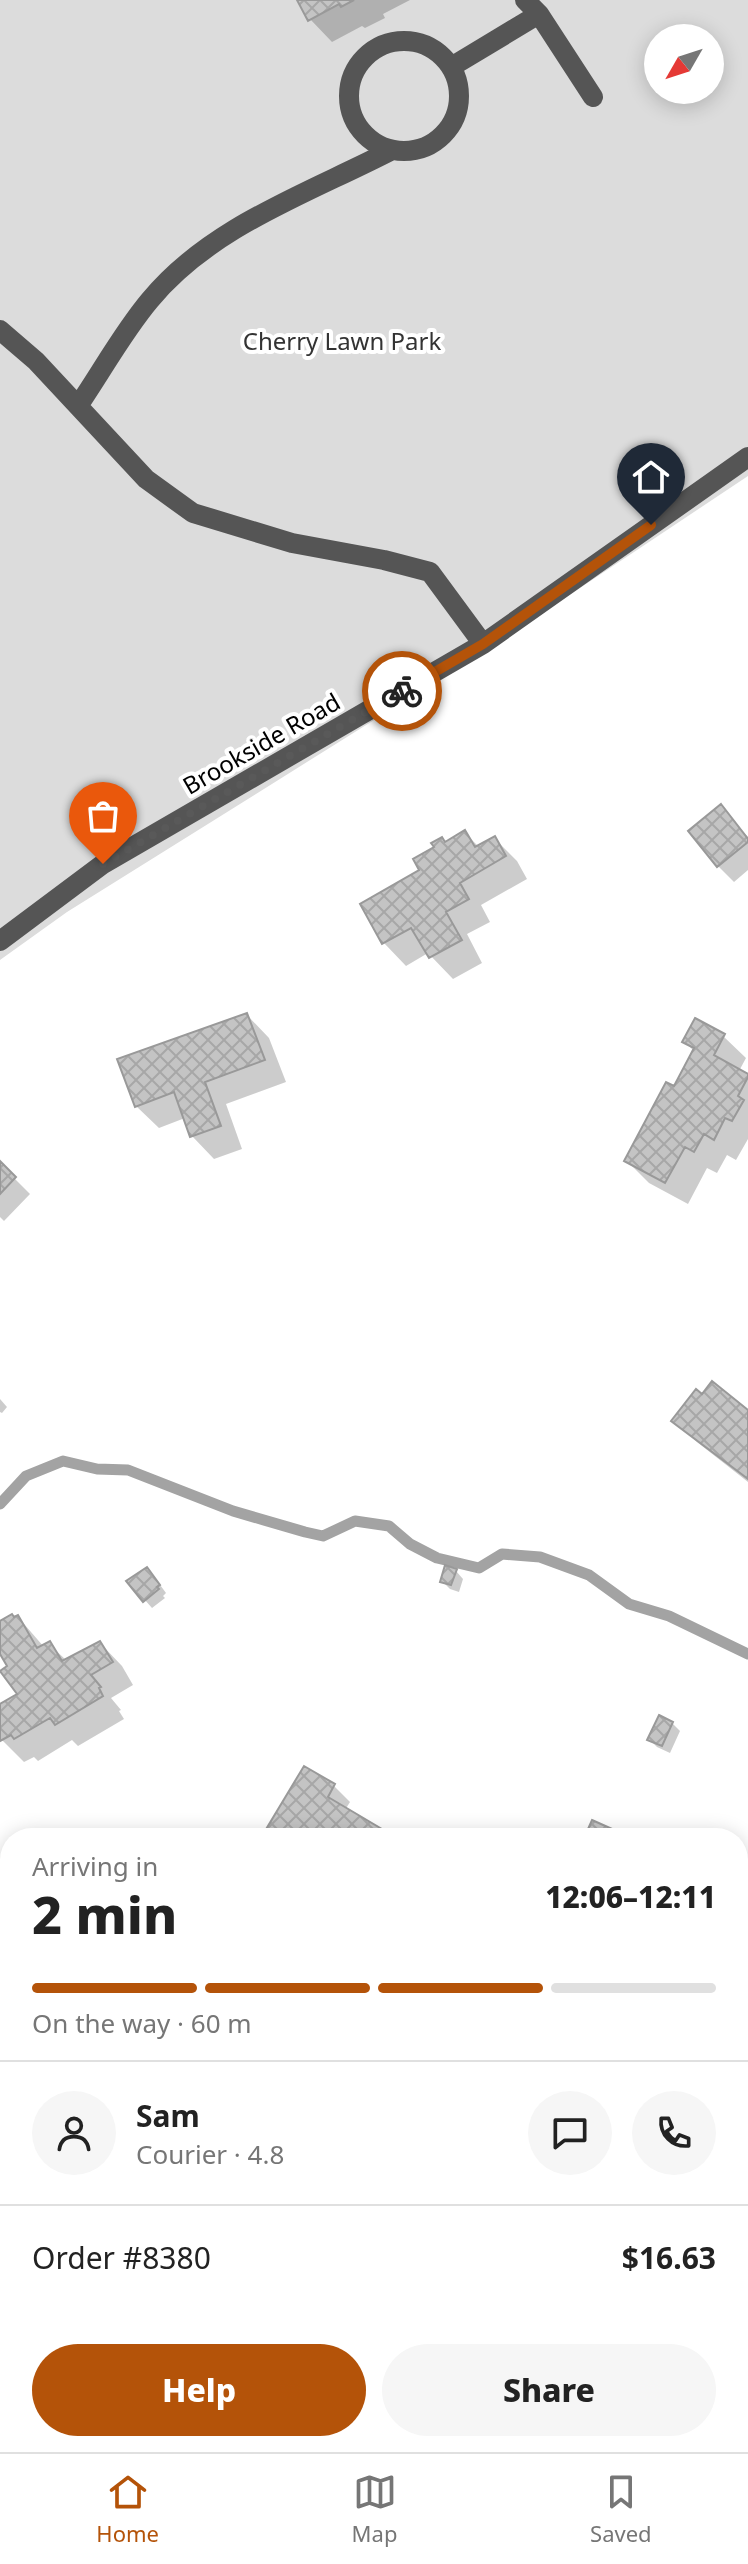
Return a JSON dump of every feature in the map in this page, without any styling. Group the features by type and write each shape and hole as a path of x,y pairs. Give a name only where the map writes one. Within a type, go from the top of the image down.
{"street":[{"path":"451,67 532,7 593,97"},
{"path":"396,42 417,43 437,52 451,67 459,88 458,109 449,129 433,144 413,151 392,150 372,141 358,125 350,105 351,84 360,64 375,49 396,42"},
{"path":"78,406 150,300 191,260 233,230 392,150"},
{"path":"0,330 36,361 146,479 193,513 292,543 430,572 483,644"},
{"name":"Brookside Road","path":"0,941 103,864 483,644 748,457"}],"green space":[{"name":"Cherry Lawn Park","path":"0,0 748,0 748,476 499,642 67,912 0,960"}],"building":[{"path":"297,0 354,0 341,7 339,4 308,21"},
{"path":"721,804 748,842 717,867 688,831"},
{"path":"465,830 475,847 495,836 506,856 460,883 469,899 446,912 462,940 429,958 411,928 382,944 360,904 419,870 413,859 434,847 431,843 442,837 445,842"},
{"path":"247,1013 265,1060 205,1082 221,1126 190,1137 174,1092 135,1107 117,1059"},
{"path":"695,1018 725,1034 714,1055 748,1074 738,1096 744,1100 732,1121 725,1118 714,1140 704,1134 694,1152 685,1147 665,1183 624,1161 666,1082 674,1086 694,1048 682,1042"},
{"path":"0,1161 16,1177 0,1194"},
{"path":"712,1381 748,1410 748,1479 671,1421 696,1389 702,1394"},
{"path":"445,1565 457,1569 451,1585 440,1582"},
{"path":"147,1567 160,1585 143,1602 126,1581"},
{"path":"12,1614 14,1617 18,1615 37,1648 50,1641 62,1661 100,1641 113,1662 91,1675 101,1687 103,1696 55,1725 50,1718 14,1739 11,1735 0,1741 0,1704 17,1694 0,1671 7,1666 0,1654 0,1621"},
{"path":"659,1715 673,1722 662,1746 647,1740"},
{"path":"304,1766 335,1784 328,1797 380,1828 267,1828"},
{"path":"592,1820 610,1828 588,1828"}],"waterway":[{"path":"0,1504 26,1476 63,1461 97,1469 128,1470 233,1511 323,1536 355,1521 389,1526 410,1544 437,1558 479,1568 502,1554 540,1557 589,1575 629,1604 669,1616 748,1654"}],"way so far":[{"path":"103,864 402,691"}],"route":[{"path":"402,691 483,644 651,525"}]}
